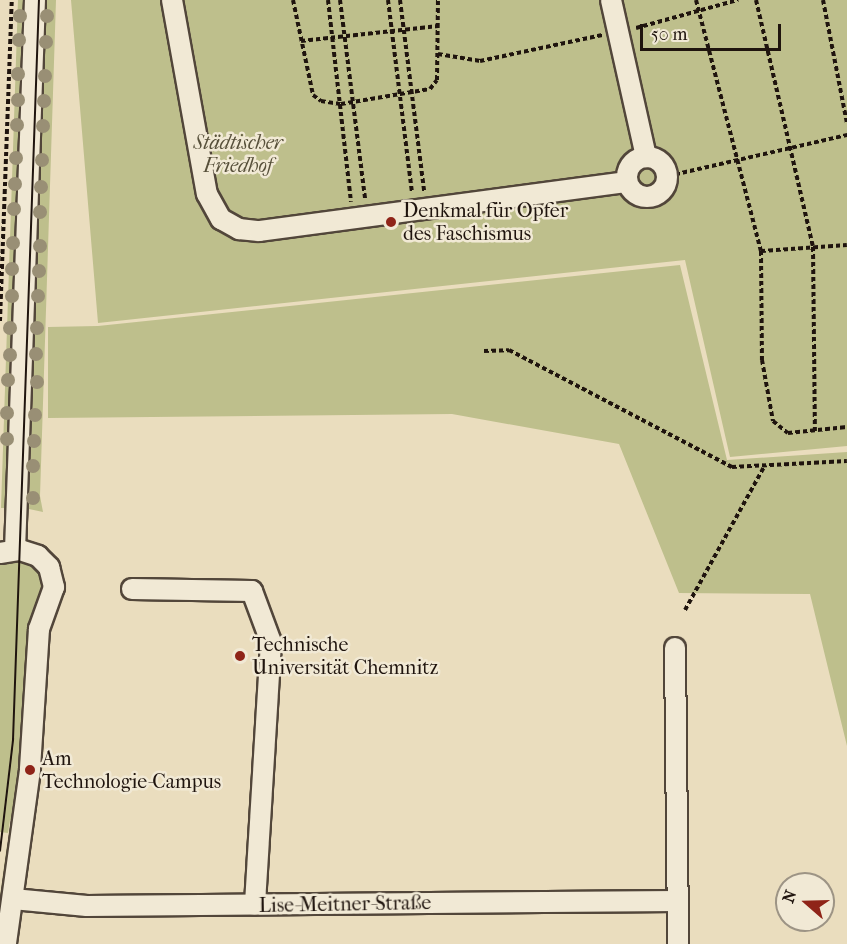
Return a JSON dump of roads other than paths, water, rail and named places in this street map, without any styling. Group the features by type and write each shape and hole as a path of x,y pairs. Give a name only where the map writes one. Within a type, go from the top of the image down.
{"street":[{"path":"6,944 30,770 38,637 54,587 49,567 38,556 8,551 35,0"},
{"path":"172,0 212,209 229,225 247,231 627,182"},
{"path":"611,0 627,30 646,157"},
{"path":"646,157 656,159 668,176 667,185 654,197 637,196 627,182 628,170 635,161 646,157"},
{"path":"132,589 252,591 271,642 255,904"},
{"path":"675,648 678,944"},
{"name":"Lise-Meitner-Straße","path":"13,899 87,906 677,901"}],"tram line":[{"path":"0,851 13,740 39,0"}],"place":[{"name":"Denkmal für Opfer des Faschismus","path":"391,222"},
{"name":"Technische Universität Chemnitz","path":"240,656"},
{"name":"Am Technologie-Campus","path":"30,770"}],"park label":[{"name":"Städtischer Friedhof","path":"238,154"}]}
